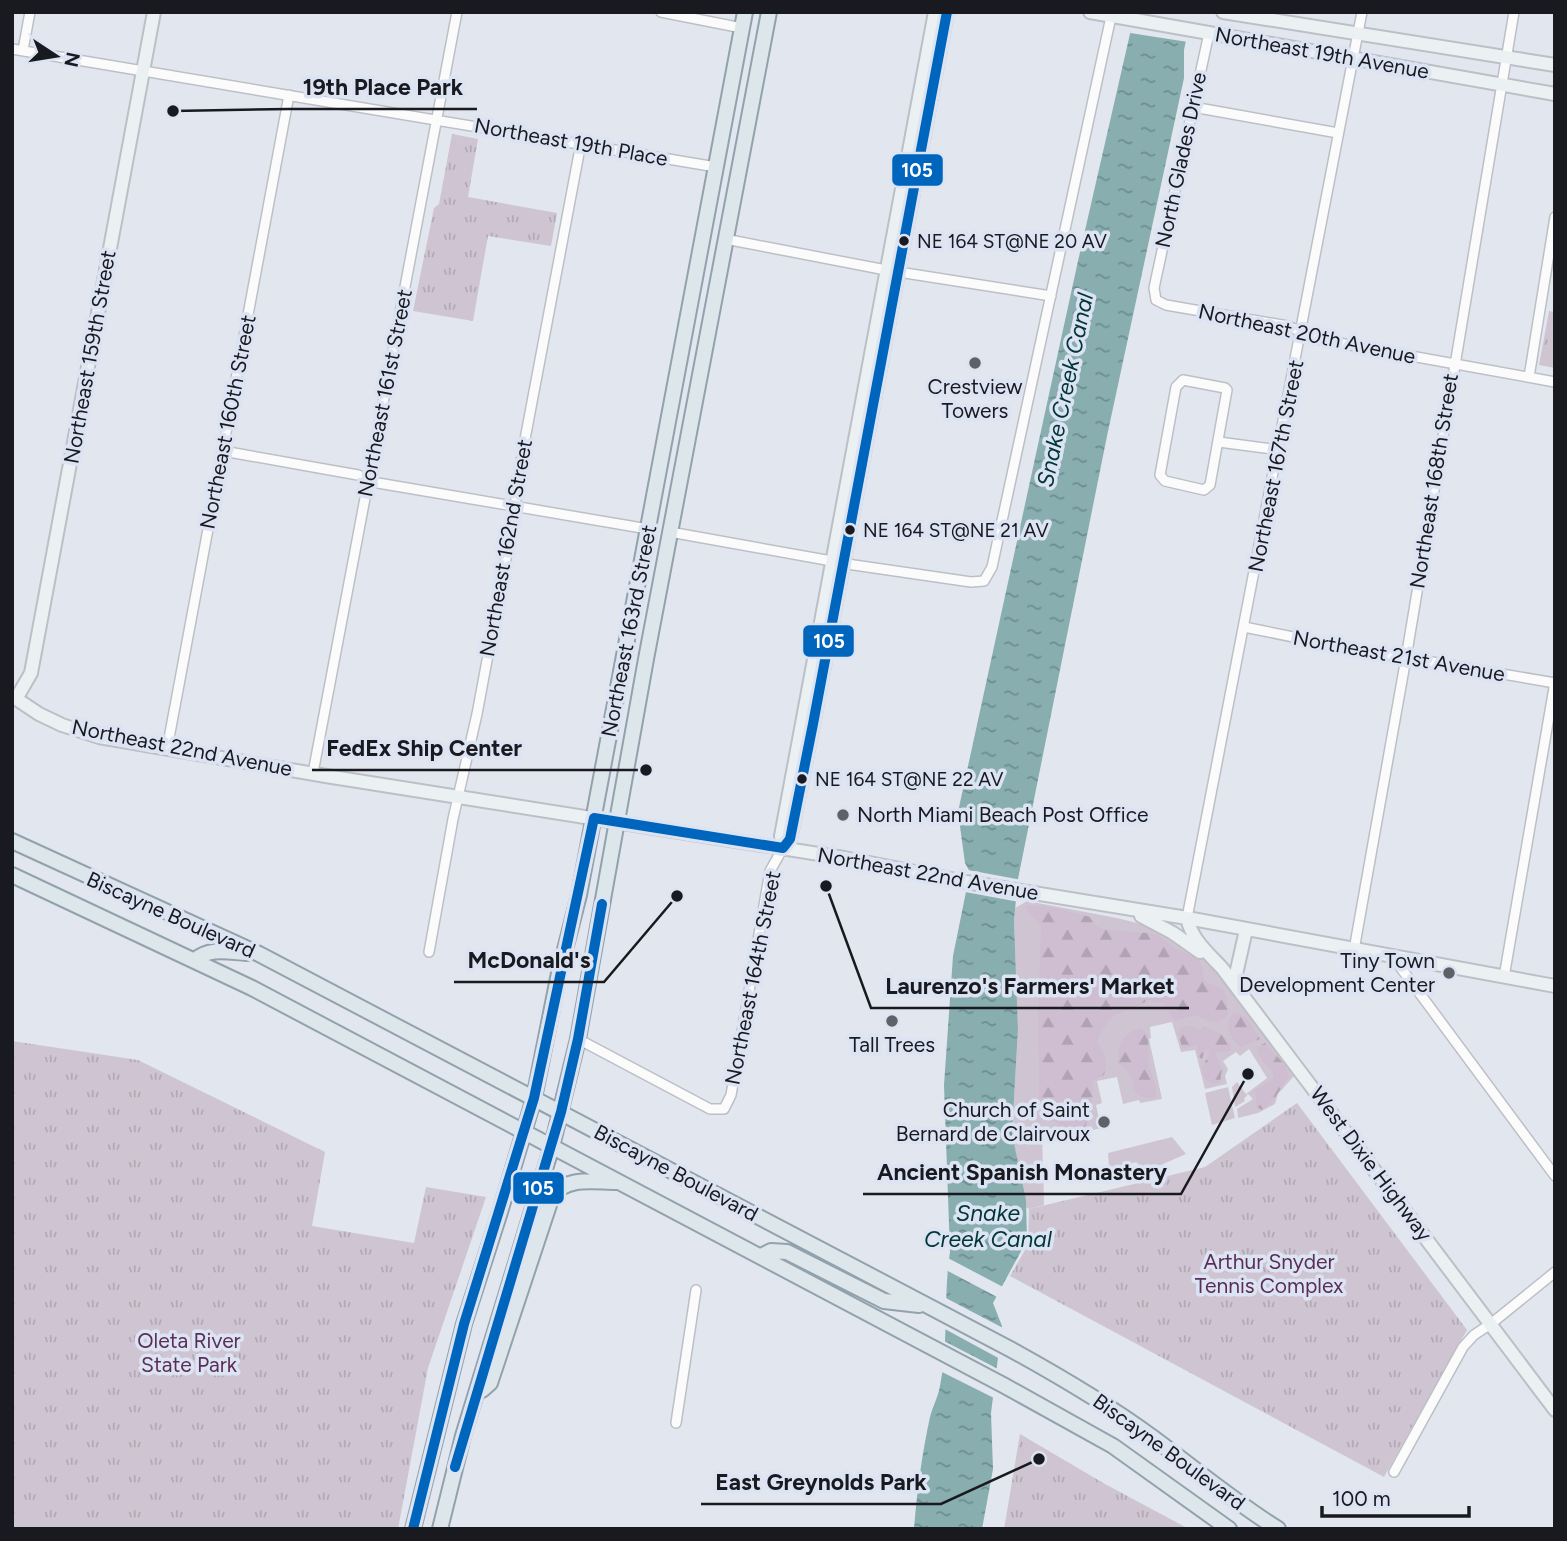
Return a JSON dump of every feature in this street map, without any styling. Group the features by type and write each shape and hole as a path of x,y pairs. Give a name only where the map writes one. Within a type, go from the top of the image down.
{"main road":[{"name":"Northeast 163rd Street","path":"412,1529 464,1324 534,1098 594,818 745,12"},
{"name":"Northeast 163rd Street","path":"440,1529 460,1447 552,1146 578,1039 663,568 769,12"},
{"path":"742,28 749,32 753,39 758,68"},
{"path":"710,200 716,227 725,239"},
{"path":"656,488 660,517 670,532"},
{"path":"648,529 658,542 663,568"},
{"name":"Biscayne Boulevard","path":"12,841 259,954 1010,1349 1100,1401 1151,1436 1210,1483 1278,1529"},
{"name":"Biscayne Boulevard","path":"12,875 195,960 306,1016 1005,1386 1112,1446 1229,1529"},
{"path":"195,960 210,951 259,954"},
{"path":"476,1396 490,1383 555,1192 573,1182 619,1182"},
{"path":"761,1256 771,1251 787,1252 884,1301 934,1309"}],"street":[{"path":"23,50 30,12"},
{"name":"Northeast 159th Street","path":"14,698 31,673 154,12"},
{"name":"Northeast 161st Street","path":"313,774 457,12"},
{"path":"661,12 742,28"},
{"name":"Northeast 164th Street","path":"578,1039 710,1109 724,1109 731,1095 770,871 783,848 781,836 838,562 931,63 935,12"},
{"name":"Northeast 164th Street","path":"931,63 947,12"},
{"name":"Northeast 19th Avenue","path":"1090,12 1555,94"},
{"name":"Northeast 19th Avenue","path":"1223,12 1555,65"},
{"name":"Northeast 167th Street","path":"1187,918 1362,12"},
{"name":"Northeast 168th Street","path":"1354,950 1514,12"},
{"path":"670,532 838,562 971,582 984,581 992,567 1112,14"},
{"name":"North Glades Drive","path":"1154,288 1209,33"},
{"name":"Northeast 19th Place","path":"12,48 716,167"},
{"name":"Northeast 160th Street","path":"167,749 289,94"},
{"path":"1193,107 1338,133"},
{"name":"Northeast 162nd Street","path":"429,952 513,521 581,143"},
{"path":"1529,377 1555,217"},
{"path":"725,239 1051,296"},
{"name":"Northeast 20th Avenue","path":"1154,288 1156,300 1166,305 1287,326 1317,339 1555,382"},
{"path":"1183,380 1227,390 1219,442 1207,489 1161,479 1178,383 1183,380"},
{"path":"1219,442 1279,450"},
{"path":"223,451 368,478 378,483 648,529"},
{"name":"Northeast 21st Avenue","path":"1244,627 1555,683"},
{"path":"1504,977 1555,683"},
{"name":"Northeast 22nd Avenue","path":"14,698 39,714 80,732 167,749 783,848 966,882 1187,918 1555,986"},
{"path":"1108,905 1149,919 1222,968"},
{"name":"West Dixie Highway","path":"1187,918 1190,931 1196,940 1234,983 1555,1410"},
{"path":"1234,983 1246,930"},
{"path":"1392,956 1555,1176"},
{"path":"1394,1472 1463,1347 1474,1335 1555,1272"},
{"path":"676,1423 696,1290"}],"green space":[{"path":"452,134 478,139 468,197 557,213 551,246 488,236 473,321 413,311 434,208 439,204"},
{"path":"1549,311 1555,312 1555,368 1539,365"},
{"path":"1027,901 1145,925 1167,935 1200,957 1220,976 1294,1076 1278,1094 1275,1104 1258,1113 1238,1118 1237,1109 1253,1099 1248,1094 1245,1101 1235,1107 1232,1087 1237,1082 1246,1094 1267,1078 1249,1049 1240,1056 1236,1052 1223,1061 1228,1069 1225,1076 1227,1084 1205,1089 1195,1050 1181,1052 1172,1022 1150,1027 1149,1039 1162,1099 1123,1104 1117,1077 1097,1081 1102,1103 1096,1105 1101,1128 1089,1131 1092,1141 1087,1142 1084,1133 1067,1137 1042,1133 1044,1205 1029,1209 1026,1207 1012,1134 1018,1029 1014,920 1015,908"},
{"path":"1026,905 1048,906 1090,917 1096,926 1104,929 1157,934 1173,947 1199,959 1204,981 1224,989 1227,998 1228,1015 1218,1023 1198,1015 1174,1021 1164,1004 1148,1000 1114,1016 1097,1041 1106,1065 1104,1075 1093,1081 1092,1113 1082,1132 1066,1132 1039,1106 1041,925 1028,913"},
{"path":"1234,1012 1246,1017 1260,1039 1240,1047 1236,1043 1228,1026"},
{"path":"1190,1025 1198,1030 1204,1027 1213,1030 1229,1042 1231,1051 1215,1053 1222,1069 1220,1082 1213,1084 1204,1075 1202,1066 1210,1049 1205,1050 1202,1059 1198,1056 1197,1045 1182,1048 1178,1032 1182,1027"},
{"path":"1141,1028 1148,1034 1149,1066 1156,1085 1156,1097 1143,1097 1135,1093 1131,1076 1118,1064 1118,1051 1122,1041 1129,1033"},
{"name":"Oleta River State Park","path":"12,1041 138,1060 325,1152 312,1226 414,1243 426,1187 486,1197 428,1368 398,1529 12,1529"},
{"path":"1265,1043 1285,1065 1289,1077 1274,1099 1262,1110 1257,1107 1255,1090 1274,1076 1258,1053 1257,1047"},
{"path":"1228,1087 1235,1118 1212,1125 1205,1093"},
{"name":"Arthur Snyder Tennis Complex","path":"1297,1103 1467,1330 1384,1477 1010,1276 1028,1245 1029,1209 1205,1167"},
{"path":"1172,1137 1186,1154 1147,1171 1141,1172 1137,1162 1109,1169 1108,1153"},
{"path":"1020,1434 1105,1484 1189,1529 1004,1529"}],"water":[{"name":"Snake Creek Canal","path":"1135,12 1192,12 1184,50 1184,78 1107,436 1018,879 1014,920 1018,1029 1012,1134 1026,1200 1027,1240 993,1303 1002,1326 991,1413 993,1469 982,1529 914,1529 925,1445 940,1386 944,1353 950,1252 944,1085 953,956 970,872 965,863 958,812"}],"pier":[{"path":"1134,12 1194,12 1188,42 1130,33"},
{"path":"968,870 1022,880 1019,902 965,892"},
{"path":"946,1257 1005,1288 999,1298 944,1269"},
{"path":"944,1297 1005,1329 1002,1360 943,1328"},
{"path":"942,1340 1000,1370 996,1399 938,1370"}],"transit line":[{"name":"105","path":"783,848 790,839 813,724 947,12"},
{"name":"105","path":"413,1529 464,1324 534,1098 594,818 783,848"},
{"name":"105","path":"455,1467 561,1112 578,1039 602,904"}],"place":[{"name":"19th Place Park","path":"173,111"},
{"name":"NE 164 ST@NE 20 AV","path":"904,241"},
{"name":"Crestview Towers","path":"975,363"},
{"name":"NE 164 ST@NE 21 AV","path":"850,530"},
{"name":"FedEx Ship Center","path":"646,770"},
{"name":"NE 164 ST@NE 22 AV","path":"802,779"},
{"name":"North Miami Beach Post Office","path":"843,815"},
{"name":"Laurenzo's Farmers' Market","path":"826,886"},
{"name":"McDonald's","path":"677,896"},
{"name":"Tiny Town Development Center","path":"1449,973"},
{"name":"Tall Trees","path":"892,1021"},
{"name":"Ancient Spanish Monastery","path":"1248,1074"},
{"name":"Church of Saint Bernard de Clairvoux","path":"1104,1122"},
{"name":"East Greynolds Park","path":"1039,1459"}]}
